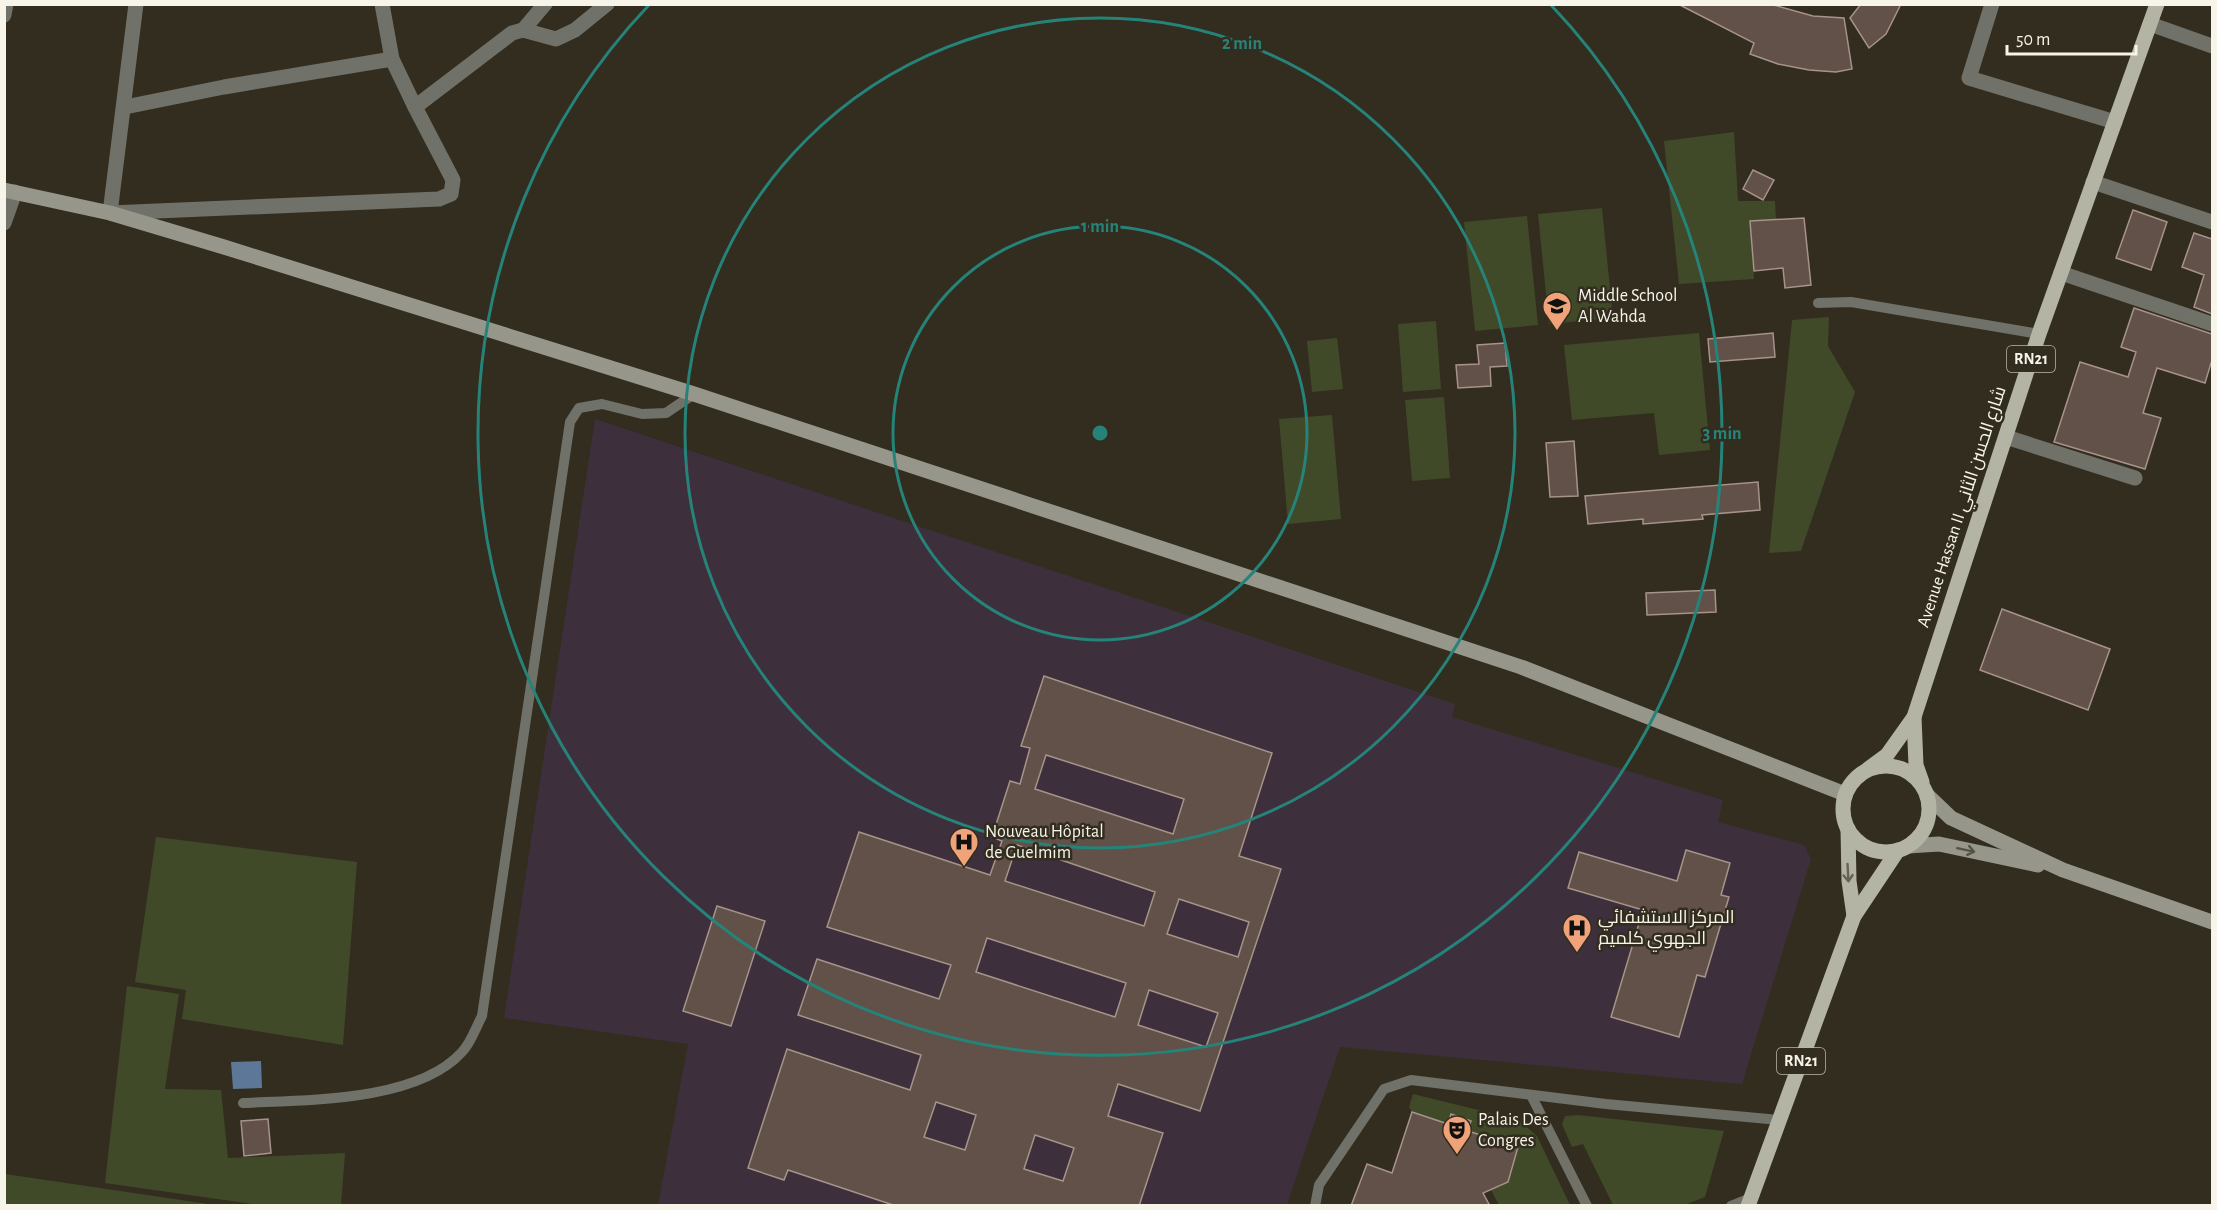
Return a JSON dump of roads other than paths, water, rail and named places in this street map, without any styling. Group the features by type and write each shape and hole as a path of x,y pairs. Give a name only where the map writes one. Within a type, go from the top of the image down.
{"main road":[{"name":"Avenue Hassan II شارع الحسن الثاني","path":"1868,769 1887,755 1914,717 2039,334 2157,4"},
{"name":"Avenue Hassan II شارع الحسن الثاني","path":"1914,717 1916,765 1925,791"},
{"path":"1868,769 1884,766 1900,768 1913,776 1925,791"},
{"name":"RN21","path":"1854,916 1849,881 1848,829 1843,812 1845,794 1854,780 1868,769"},
{"name":"RN21","path":"1749,1202 1854,916 1903,848 1917,839 1928,818 1925,791"},
{"path":"1848,829 1858,842 1873,850 1903,848"}],"street":[{"path":"4,15 6,4"},
{"path":"110,213 136,4"},
{"path":"110,213 440,199 451,194 453,180 392,59 382,4"},
{"path":"523,30 544,4"},
{"path":"415,107 512,33 523,30 556,39 575,30 608,4"},
{"path":"1992,4 1969,78 2115,122"},
{"path":"2150,24 2212,46"},
{"path":"125,107 248,83 392,59"},
{"path":"2093,182 2212,222"},
{"path":"4,223 10,191 110,213 694,394 1521,668 1845,794"},
{"path":"2061,273 2212,324"},
{"path":"2006,437 2135,478"},
{"path":"1925,791 1952,818 2063,870 2212,922"},
{"path":"1903,848 1939,844 2063,870"}],"lane":[{"path":"1818,303 1851,302 2039,334"},
{"path":"243,1103 359,1095 408,1083 442,1070 463,1051 482,1016 570,422 579,408 602,404 642,414 666,413 694,394"},
{"path":"1315,1206 1319,1185 1384,1089 1411,1080 1531,1095 1779,1120"},
{"path":"1531,1095 1587,1206"},
{"path":"1731,1206 1749,1202"}],"water":[{"path":"261,1061 262,1088 233,1089 231,1062"}],"place":[{"name":"Middle School Al Wahda","path":"1557,332"},
{"name":"Nouveau Hôpital de Guelmim","path":"964,868"},
{"name":"المركز الاستشفائي الجهوي كلميم","path":"1577,954"},
{"name":"Palais Des Congres","path":"1457,1156"}]}
